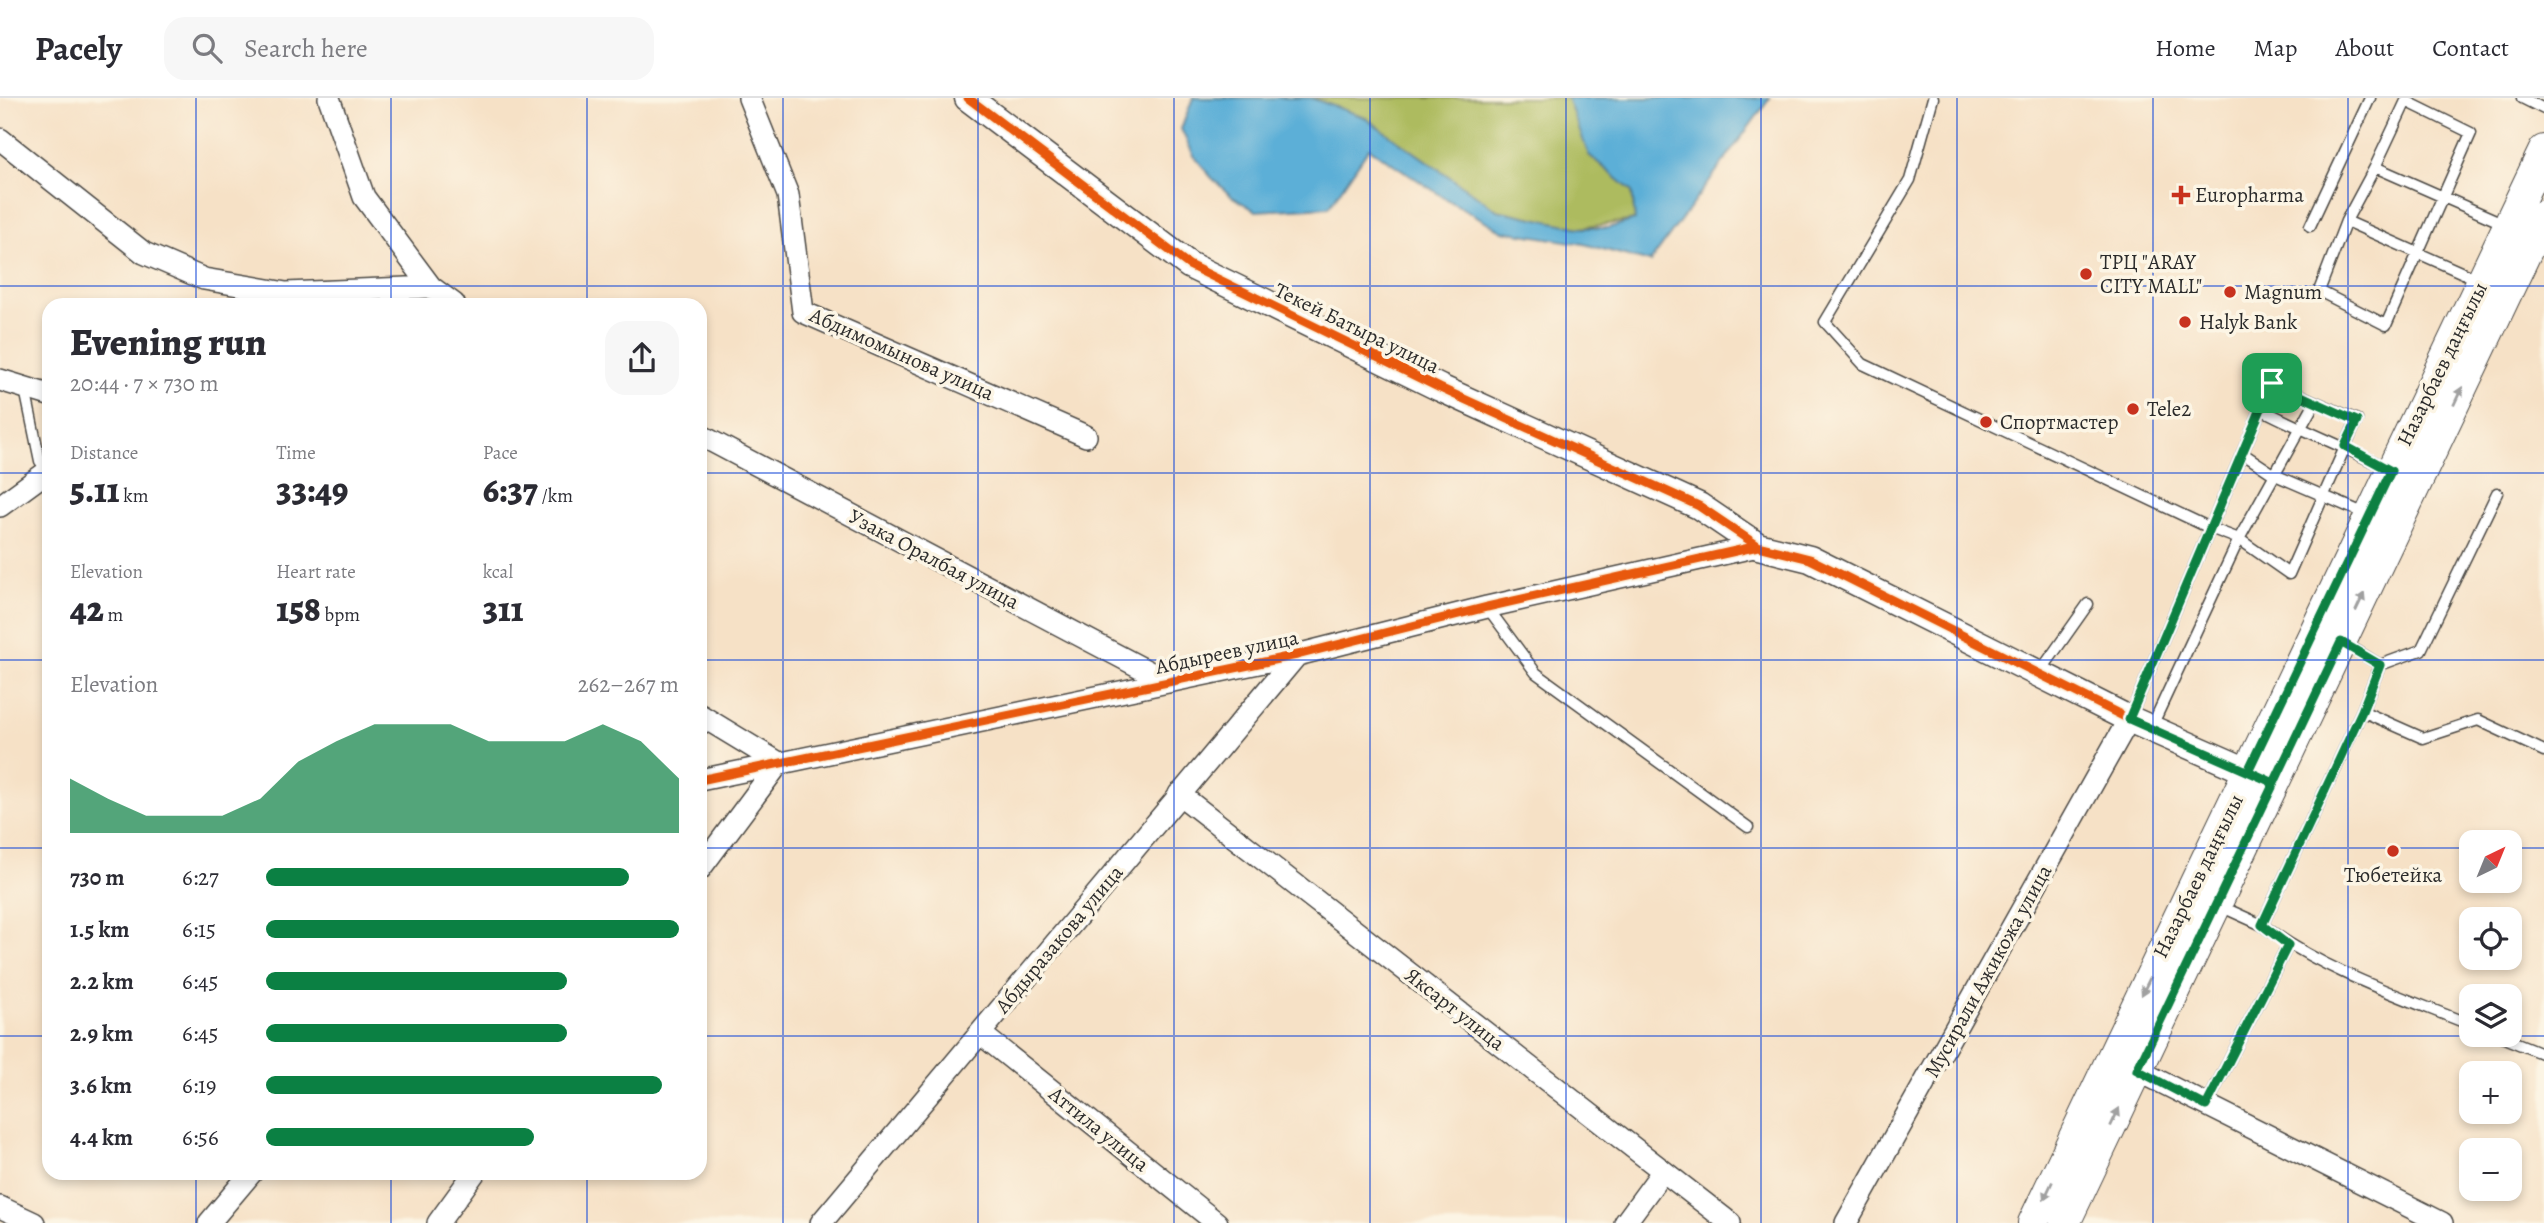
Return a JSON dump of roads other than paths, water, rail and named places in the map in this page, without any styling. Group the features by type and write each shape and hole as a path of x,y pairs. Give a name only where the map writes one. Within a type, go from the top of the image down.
{"main road":[{"name":"Назарбаев даңғылы","path":"2065,1223 2217,904 2261,777 2370,516 2544,150"},
{"name":"Назарбаев даңғылы","path":"2033,1223 2261,777 2341,642 2544,215"}],"street":[{"path":"328,98 364,197 431,287 446,298"},
{"name":"Абдимомынова улица","path":"749,98 788,195 803,312 1086,436"},
{"name":"Текей Батыра улица","path":"968,98 1189,265 1440,388 1699,506 1758,546"},
{"path":"0,139 144,253 204,279 286,293 431,287"},
{"path":"277,298 286,293"},
{"path":"0,380 42,393"},
{"name":"Узака Оралбая улица","path":"707,439 1168,682"},
{"path":"0,506 42,476"},
{"path":"1758,546 1810,559 2140,723 2261,777"},
{"name":"Абдыреев улица","path":"707,778 1297,655 1487,607 1758,546"},
{"name":"Абдыразакова улица","path":"821,1223 1297,655"},
{"path":"707,719 779,763 707,860"},
{"name":"Мусирали Ажикожа улица","path":"1846,1223 2140,723"},
{"name":"Яксарт улица","path":"1179,794 1730,1223"},
{"name":"Аттила улица","path":"981,1034 1217,1223"},
{"path":"2137,1070 2442,1223"},
{"path":"1625,1223 1663,1171"},
{"path":"209,1223 246,1180"},
{"path":"438,1223 469,1180"},
{"path":"0,1208 34,1223"}],"lane":[{"path":"1933,98 1910,180 1825,322 1863,364 2210,528 2239,539 2289,574 2357,421 2272,383 2210,528 2140,723"},
{"path":"2310,226 2370,98"},
{"path":"2522,98 2544,109"},
{"path":"2404,99 2471,133 2386,325 2319,291 2346,220 2375,167 2404,99"},
{"path":"2375,167 2508,225"},
{"path":"2346,220 2482,282"},
{"path":"25,389 42,464"},
{"path":"2140,723 2315,402"},
{"path":"2261,409 2300,430 2345,446 2391,471"},
{"path":"2242,453 2275,475 2370,516"},
{"path":"2262,925 2362,711 2380,665 2421,650 2497,493"},
{"path":"2040,672 2088,604"},
{"path":"1487,607 1535,673 1748,827"},
{"path":"2341,642 2380,665"},
{"path":"2362,711 2423,738 2478,720 2544,751"},
{"path":"2217,904 2262,925 2288,945 2378,987 2459,1020"},
{"path":"2206,1106 2288,945"},
{"path":"2522,1045 2544,1054"}],"water":[{"path":"1193,98 1311,98 1364,117 1497,210 1580,228 1608,228 1635,220 1632,191 1589,155 1567,98 1770,98 1650,262 1584,244 1503,231 1448,200 1369,148 1329,207 1256,211 1231,196 1194,156 1181,129"}],"place":[{"name":"Europharma","path":"2181,195"},
{"name":"ТРЦ \"ARAY CITY MALL\"","path":"2086,274"},
{"name":"Magnum","path":"2230,292"},
{"name":"Halyk Bank","path":"2185,322"},
{"name":"Tele2","path":"2133,409"},
{"name":"Спортмастер","path":"1986,422"},
{"name":"Тюбетейка","path":"2393,851"}]}
